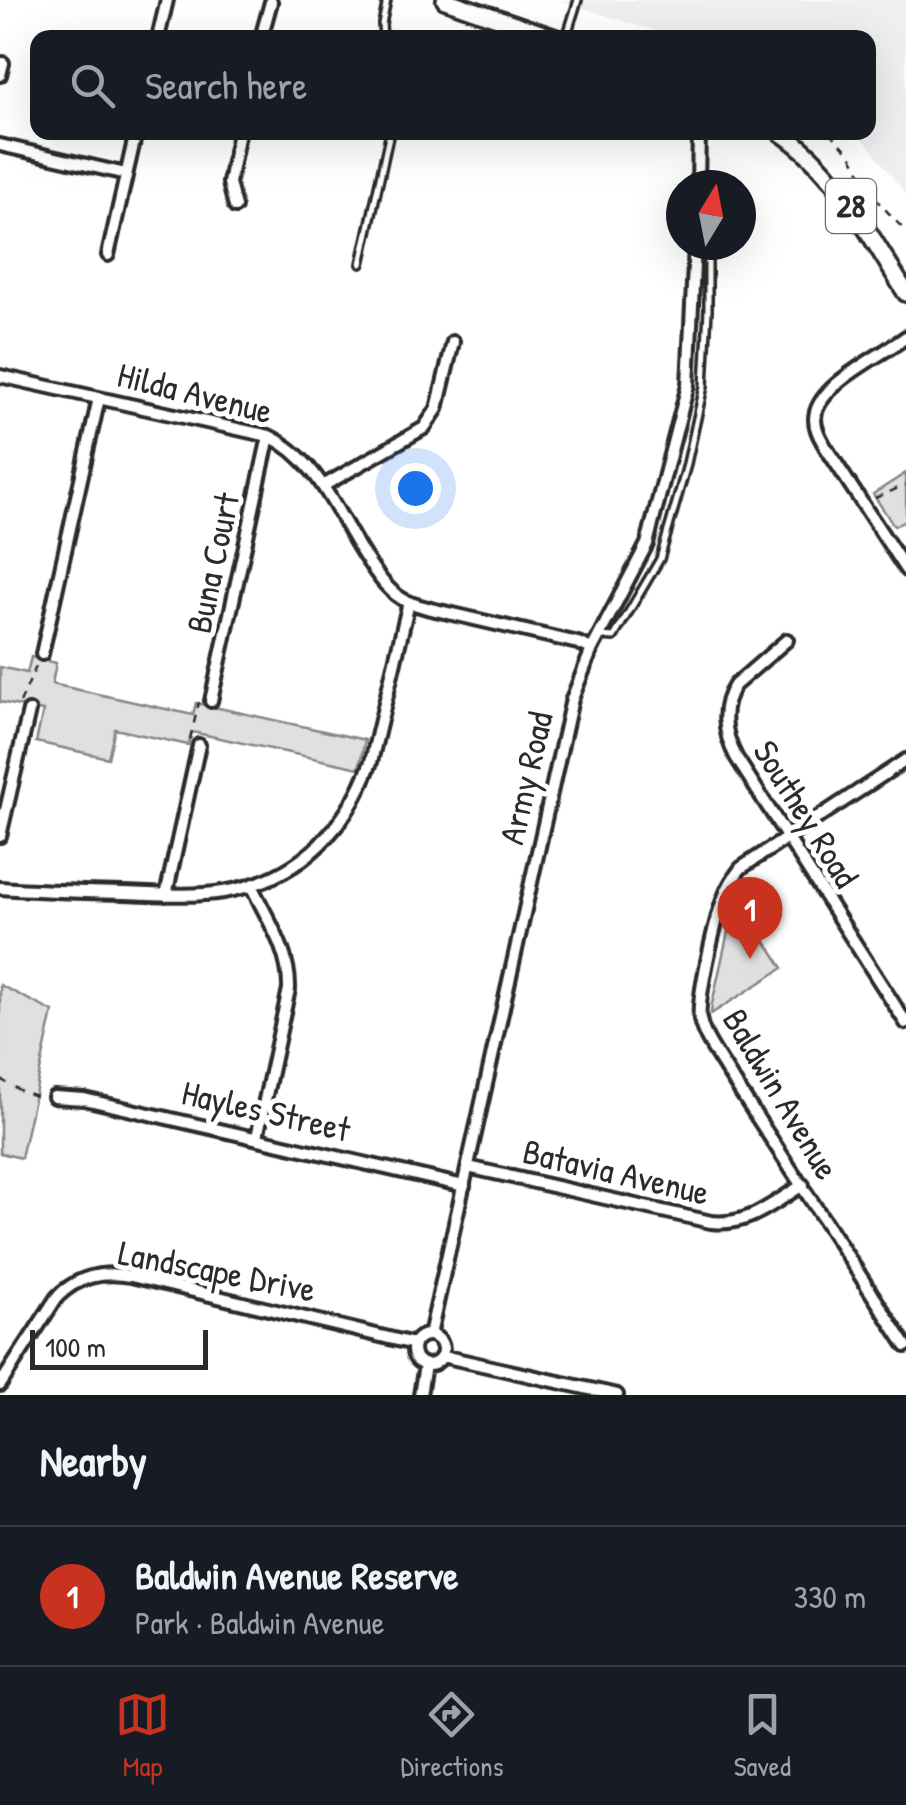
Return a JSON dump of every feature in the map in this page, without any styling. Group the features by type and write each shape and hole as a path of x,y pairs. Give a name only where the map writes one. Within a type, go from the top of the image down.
{"main road":[{"path":"445,0 532,30"},
{"name":"28","path":"792,140 846,198 906,292"}],"street":[{"path":"160,30 167,0"},
{"path":"264,30 271,1"},
{"path":"108,256 134,140"},
{"path":"236,207 229,183 237,140"},
{"path":"698,170 699,140"},
{"path":"0,146 126,174"},
{"name":"Army Road","path":"430,1335 572,699 592,649 647,544 685,400 694,260"},
{"path":"906,338 830,388 815,415 817,431 826,448 906,570"},
{"path":"323,486 424,428 437,409 454,342"},
{"name":"Hilda Avenue","path":"0,376 268,436 296,452 314,472 378,576 408,602"},
{"path":"42,654 99,398"},
{"name":"Buna Court","path":"205,702 268,436"},
{"path":"0,888 166,895 220,892 250,886 302,860 336,828 371,762 408,602 592,649"},
{"name":"Southey Road","path":"786,640 736,684 728,701 726,739 906,1023"},
{"path":"0,836 24,708"},
{"path":"166,895 194,745"},
{"name":"Baldwin Avenue","path":"906,760 741,868 723,899 701,994 700,1018 725,1068 906,1346"},
{"path":"250,886 290,970 256,1137"},
{"name":"Hayles Street","path":"54,1097 84,1098 464,1186"},
{"name":"Batavia Avenue","path":"468,1167 731,1224 802,1186"},
{"name":"Landscape Drive","path":"0,1384 57,1297 91,1275 131,1276 414,1344"},
{"path":"423,1335 430,1335 442,1342 442,1356 436,1364 425,1366 414,1358 414,1344 423,1335"},
{"path":"442,1356 617,1395"},
{"path":"420,1395 425,1366"}],"lane":[{"path":"383,30 388,0"},
{"path":"569,30 578,0"},
{"path":"361,264 388,140"},
{"path":"599,636 614,637 660,559 704,386 708,260"}],"path":[{"path":"837,140 852,156 873,196 906,232"},
{"path":"873,498 906,485"},
{"path":"24,708 42,654"},
{"path":"194,745 205,702"},
{"path":"0,1078 36,1096"}],"shaded area":[{"path":"558,0 906,0 906,195 863,140 876,140 876,30 651,30"},
{"path":"906,473 906,521 894,526 873,494"},
{"path":"31,657 56,663 52,684 193,715 196,703 365,740 359,768 192,732 188,745 115,729 108,758 36,742 43,711 0,702 0,667 27,673"},
{"path":"736,896 783,968 711,1014 712,1004"},
{"path":"0,985 53,1012 21,1158 0,1153"}],"place":[{"name":"Baldwin Avenue Reserve","path":"750,959"}]}
